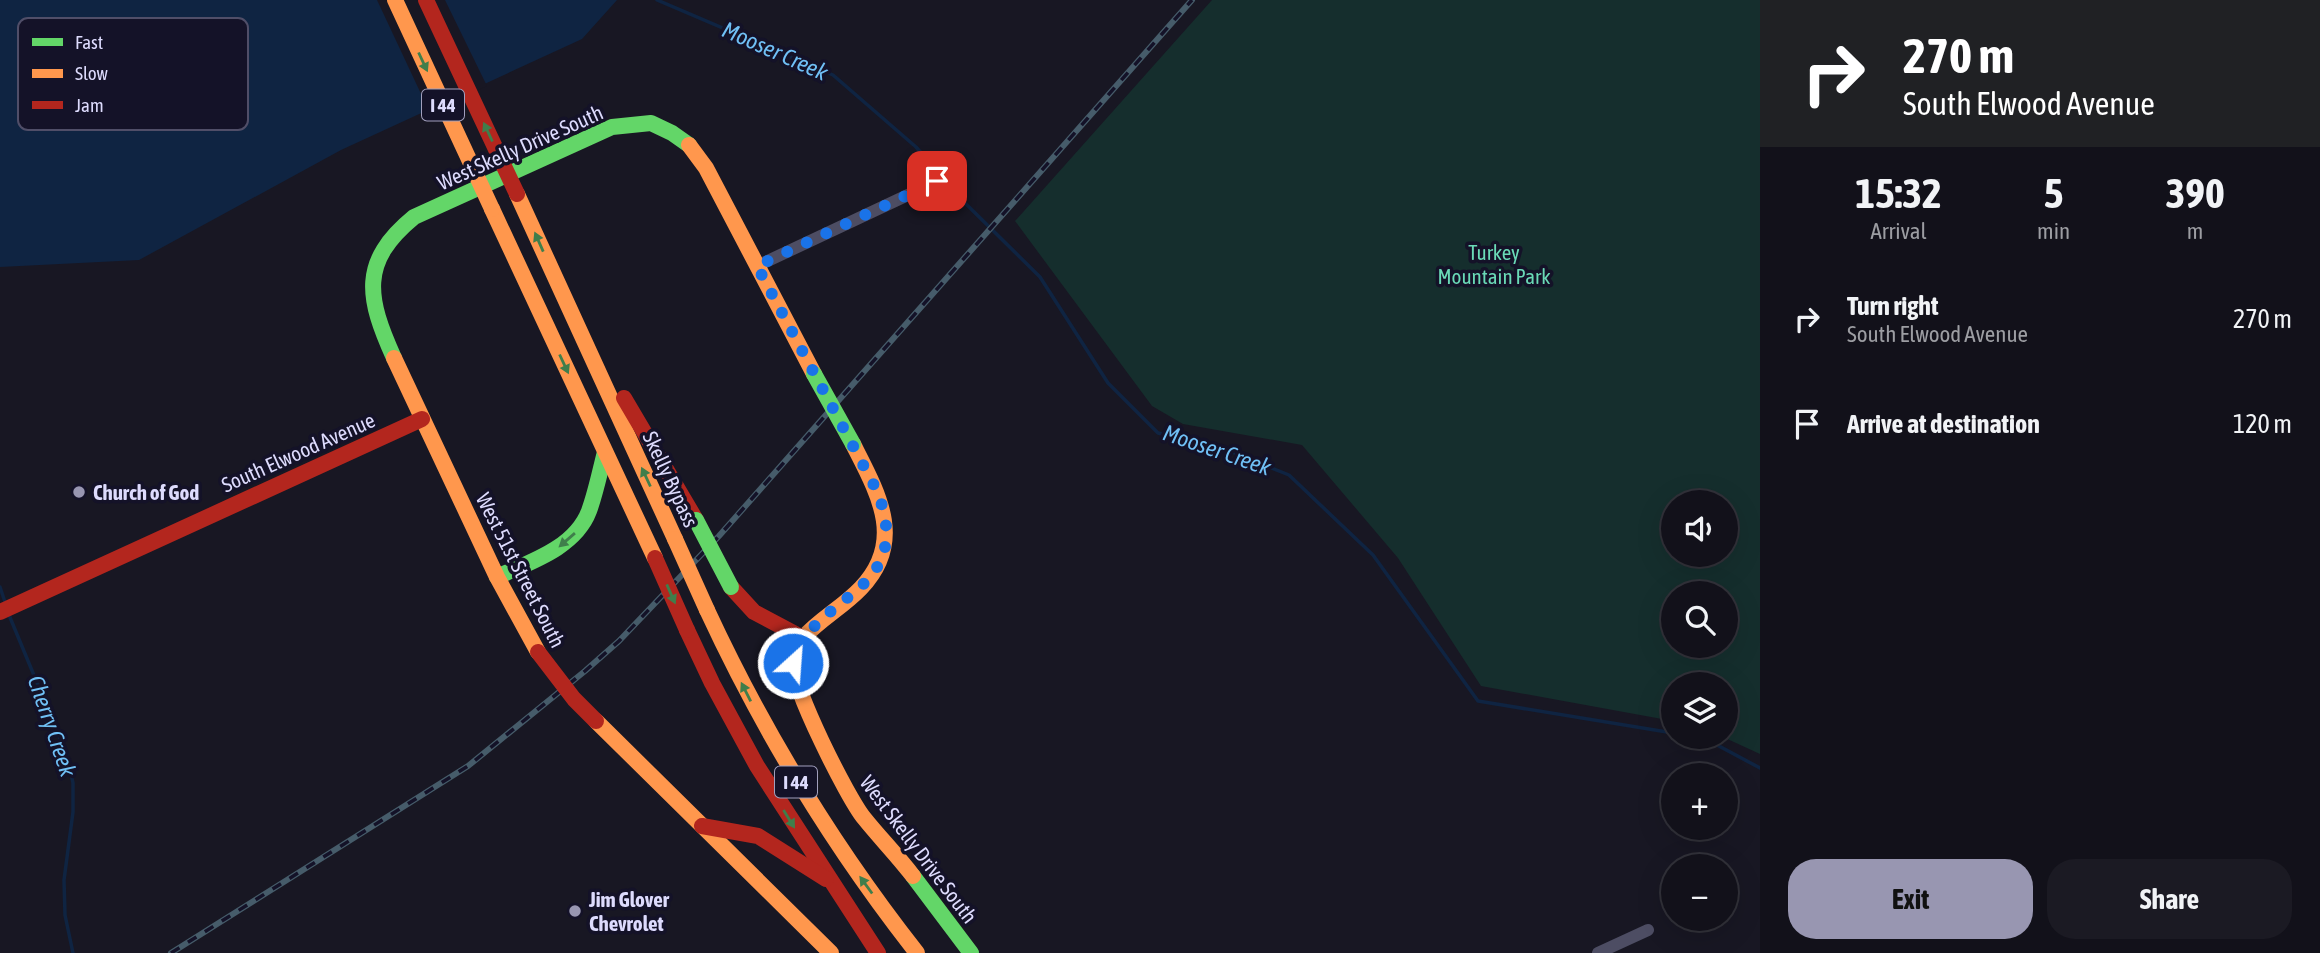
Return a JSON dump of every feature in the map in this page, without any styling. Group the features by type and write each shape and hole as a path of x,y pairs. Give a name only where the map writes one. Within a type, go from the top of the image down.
{"main road":[{"name":"I 44","path":"395,0 712,683 757,766 878,953"},
{"name":"Skelly Bypass","path":"426,0 756,713 789,772 826,829 914,949"},
{"name":"West Skelly Drive South","path":"390,238 414,218 612,127 651,123 672,133 693,148 853,444 883,508 886,525 880,560 863,586 803,638 793,663 797,687 847,792 863,817 897,855 971,953"},
{"name":"West 51st Street South","path":"390,238 374,265 372,293 379,325 497,577 538,652 574,699 831,953"},
{"path":"560,290 696,520 731,587 754,612 803,638"},
{"name":"South Elwood Avenue","path":"0,612 422,419"},
{"path":"497,577 555,550 582,525 589,512 605,452"},
{"path":"702,826 758,836 832,883"}],"street":[{"path":"757,266 961,170"},
{"path":"1598,953 1648,930"}],"green space":[{"name":"Turkey Mountain Park","path":"1212,0 1760,0 1760,754 1738,744 1738,672 1661,672 1661,719 1481,686 1398,558 1302,445 1183,424 1152,406 1015,221"}],"water":[{"path":"0,0 617,0 582,39 341,150 139,260 0,267"}],"pier":[{"path":"377,0 445,0 487,86 430,113"}],"waterway":[{"name":"Mooser Creek","path":"657,0 833,75 916,147 965,203 1040,277 1108,383 1158,433 1217,446 1289,475 1373,555 1478,701 1661,731"},
{"name":"Cherry Creek","path":"0,587 6,605"},
{"name":"Cherry Creek","path":"9,615 67,755 73,783 73,812 64,880 65,915 73,953"},
{"name":"Mooser Creek","path":"1725,749 1760,768"}],"railway":[{"path":"171,953 468,766 619,641 719,536 1192,0"}],"traffic: fast":[{"path":"394,358 378,317 373,282 376,266 384,250 414,217 612,127 651,123 689,145"},
{"path":"814,374 853,444"},
{"path":"497,577 550,552 573,535 589,511 605,452"},
{"path":"696,520 731,587"},
{"path":"913,876 971,953"}],"traffic: slow":[{"path":"395,0 492,209"},
{"path":"689,145 706,168 814,374"},
{"path":"517,194 675,539"},
{"path":"492,209 655,558"},
{"path":"394,358 497,577 538,652"},
{"path":"853,444 871,481 883,517 885,535 882,553 875,570 861,588 803,638 793,663 801,694 822,742 856,806 913,876"},
{"path":"675,539 707,610"},
{"path":"707,610 752,700 802,787 857,872 917,953"},
{"path":"596,721 831,953"}],"traffic: jam":[{"path":"426,0 517,194"},
{"path":"624,398 696,520"},
{"path":"0,612 422,419"},
{"path":"655,558 687,630"},
{"path":"731,587 754,612 803,638"},
{"path":"687,630 757,766 878,953"},
{"path":"538,652 574,699 596,721"},
{"path":"702,826 758,836 826,879"}],"place":[{"name":"Church of God","path":"79,492"},
{"name":"Jim Glover Chevrolet","path":"575,911"}],"route":[{"path":"793,663 797,649 810,630 863,586 873,573 880,560 886,525 877,491 757,266 937,181"}]}
